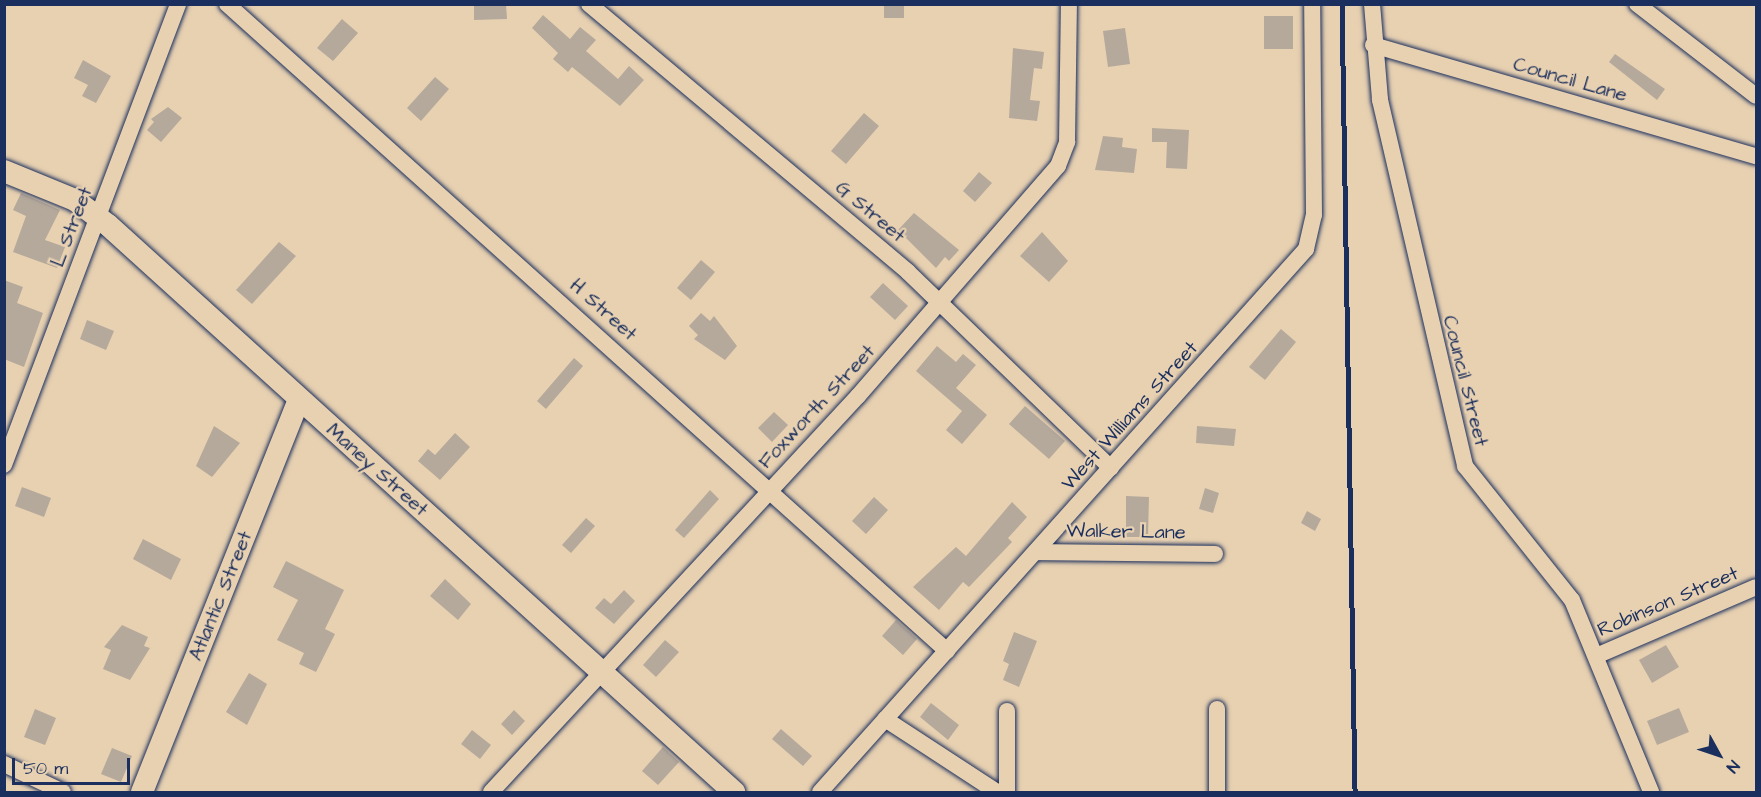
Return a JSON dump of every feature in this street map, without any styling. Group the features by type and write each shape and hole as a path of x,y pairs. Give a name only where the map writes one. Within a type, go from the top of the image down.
{"street":[{"name":"L Street","path":"4,465 178,4"},
{"name":"H Street","path":"227,4 947,651"},
{"name":"G Street","path":"590,4 939,303 1111,468"},
{"name":"Foxworth Street","path":"491,792 769,490 1032,199 1065,153 1069,4"},
{"name":"West Williams Street","path":"819,792 1306,249 1314,215 1312,4"},
{"name":"Council Street","path":"1372,4 1373,45 1402,206 1466,466 1572,600 1651,792"},
{"path":"1637,4 1756,96"},
{"name":"Council Lane","path":"1373,45 1756,156"},
{"name":"Maney Street","path":"4,171 66,195 98,217 734,792"},
{"name":"Atlantic Street","path":"142,792 299,399"},
{"name":"Walker Lane","path":"1036,552 1215,554"},
{"name":"Robinson Street","path":"1596,656 1756,587"},
{"path":"1217,708 1217,792"},
{"path":"1007,711 1007,792"},
{"path":"885,720 997,792"},
{"path":"4,765 63,792"}],"building":[{"path":"474,4 506,4 507,19 474,20"},
{"path":"884,4 904,4 904,18 884,18"},
{"path":"543,15 570,39 580,27 596,40 586,51 618,79 629,66 644,80 620,106 572,67 568,72 553,59 558,53 532,28"},
{"path":"1264,16 1293,16 1293,49 1264,49"},
{"path":"342,19 358,33 333,61 317,48"},
{"path":"1125,28 1130,64 1108,67 1103,31"},
{"path":"1013,48 1044,52 1042,69 1034,68 1030,100 1040,101 1037,121 1009,118"},
{"path":"1615,54 1665,89 1657,100 1609,62"},
{"path":"83,60 111,76 96,103 82,96 88,85 74,78"},
{"path":"435,77 449,89 421,121 407,108"},
{"path":"168,107 182,118 161,142 147,130 154,122 151,119"},
{"path":"864,113 879,126 846,164 831,151"},
{"path":"1152,128 1189,130 1187,169 1166,168 1167,142 1152,142"},
{"path":"1103,136 1123,138 1122,147 1137,149 1134,173 1095,170"},
{"path":"979,172 992,183 975,202 963,191"},
{"path":"21,193 60,210 45,240 65,247 57,268 13,252 26,216 13,210"},
{"path":"914,213 959,250 949,261 945,257 936,268 898,230"},
{"path":"1042,232 1068,261 1049,282 1020,256"},
{"path":"279,242 296,256 252,304 236,290"},
{"path":"701,260 715,272 691,300 677,288"},
{"path":"4,280 23,287 17,303 43,313 24,367 4,359"},
{"path":"883,283 908,306 895,320 870,297"},
{"path":"701,313 710,321 714,316 737,346 725,360 694,339 698,335 689,326"},
{"path":"87,320 114,331 106,350 80,339"},
{"path":"1281,329 1296,342 1265,380 1249,367"},
{"path":"937,346 956,362 963,354 976,365 956,388 987,415 962,444 946,430 962,411 916,371"},
{"path":"574,358 583,366 546,409 537,401"},
{"path":"1025,406 1065,441 1049,459 1009,424"},
{"path":"774,412 788,425 772,442 758,428"},
{"path":"214,426 240,443 212,477 196,466"},
{"path":"1197,426 1236,429 1234,446 1196,443"},
{"path":"455,433 470,447 440,480 418,461 428,449 435,455"},
{"path":"22,487 51,498 44,517 15,506"},
{"path":"1205,488 1219,493 1213,513 1199,509"},
{"path":"710,490 719,499 684,538 675,530"},
{"path":"1126,496 1149,497 1148,537 1126,537"},
{"path":"874,497 888,510 866,534 852,521"},
{"path":"1012,502 1027,517 1008,538 1012,542 969,587 963,582 939,610 913,587 956,547 966,556"},
{"path":"1307,511 1321,519 1315,531 1301,523"},
{"path":"586,518 595,526 571,553 562,545"},
{"path":"143,539 181,559 171,580 133,559"},
{"path":"286,561 344,590 325,629 335,634 316,672 299,664 304,653 277,640 298,600 273,587"},
{"path":"445,579 471,604 458,620 430,596"},
{"path":"624,590 635,601 614,624 595,608 604,598 611,604"},
{"path":"896,620 917,639 903,655 882,636"},
{"path":"122,625 148,637 144,646 150,648 130,680 103,669 111,650 104,647"},
{"path":"1014,632 1037,641 1019,687 1003,680 1009,664 1003,661"},
{"path":"665,640 679,652 656,677 643,665"},
{"path":"1666,645 1679,667 1652,683 1639,660"},
{"path":"249,673 267,684 247,725 226,712"},
{"path":"931,703 959,725 948,740 920,717"},
{"path":"1679,708 1689,732 1657,745 1647,721"},
{"path":"35,709 56,718 45,745 24,737"},
{"path":"514,710 525,721 512,735 501,724"},
{"path":"781,729 812,756 803,766 772,739"},
{"path":"472,730 491,745 480,759 461,744"},
{"path":"663,747 679,762 658,785 642,771"},
{"path":"112,748 132,756 121,782 101,774"}],"railway":[{"path":"1342,4 1355,792"}]}
